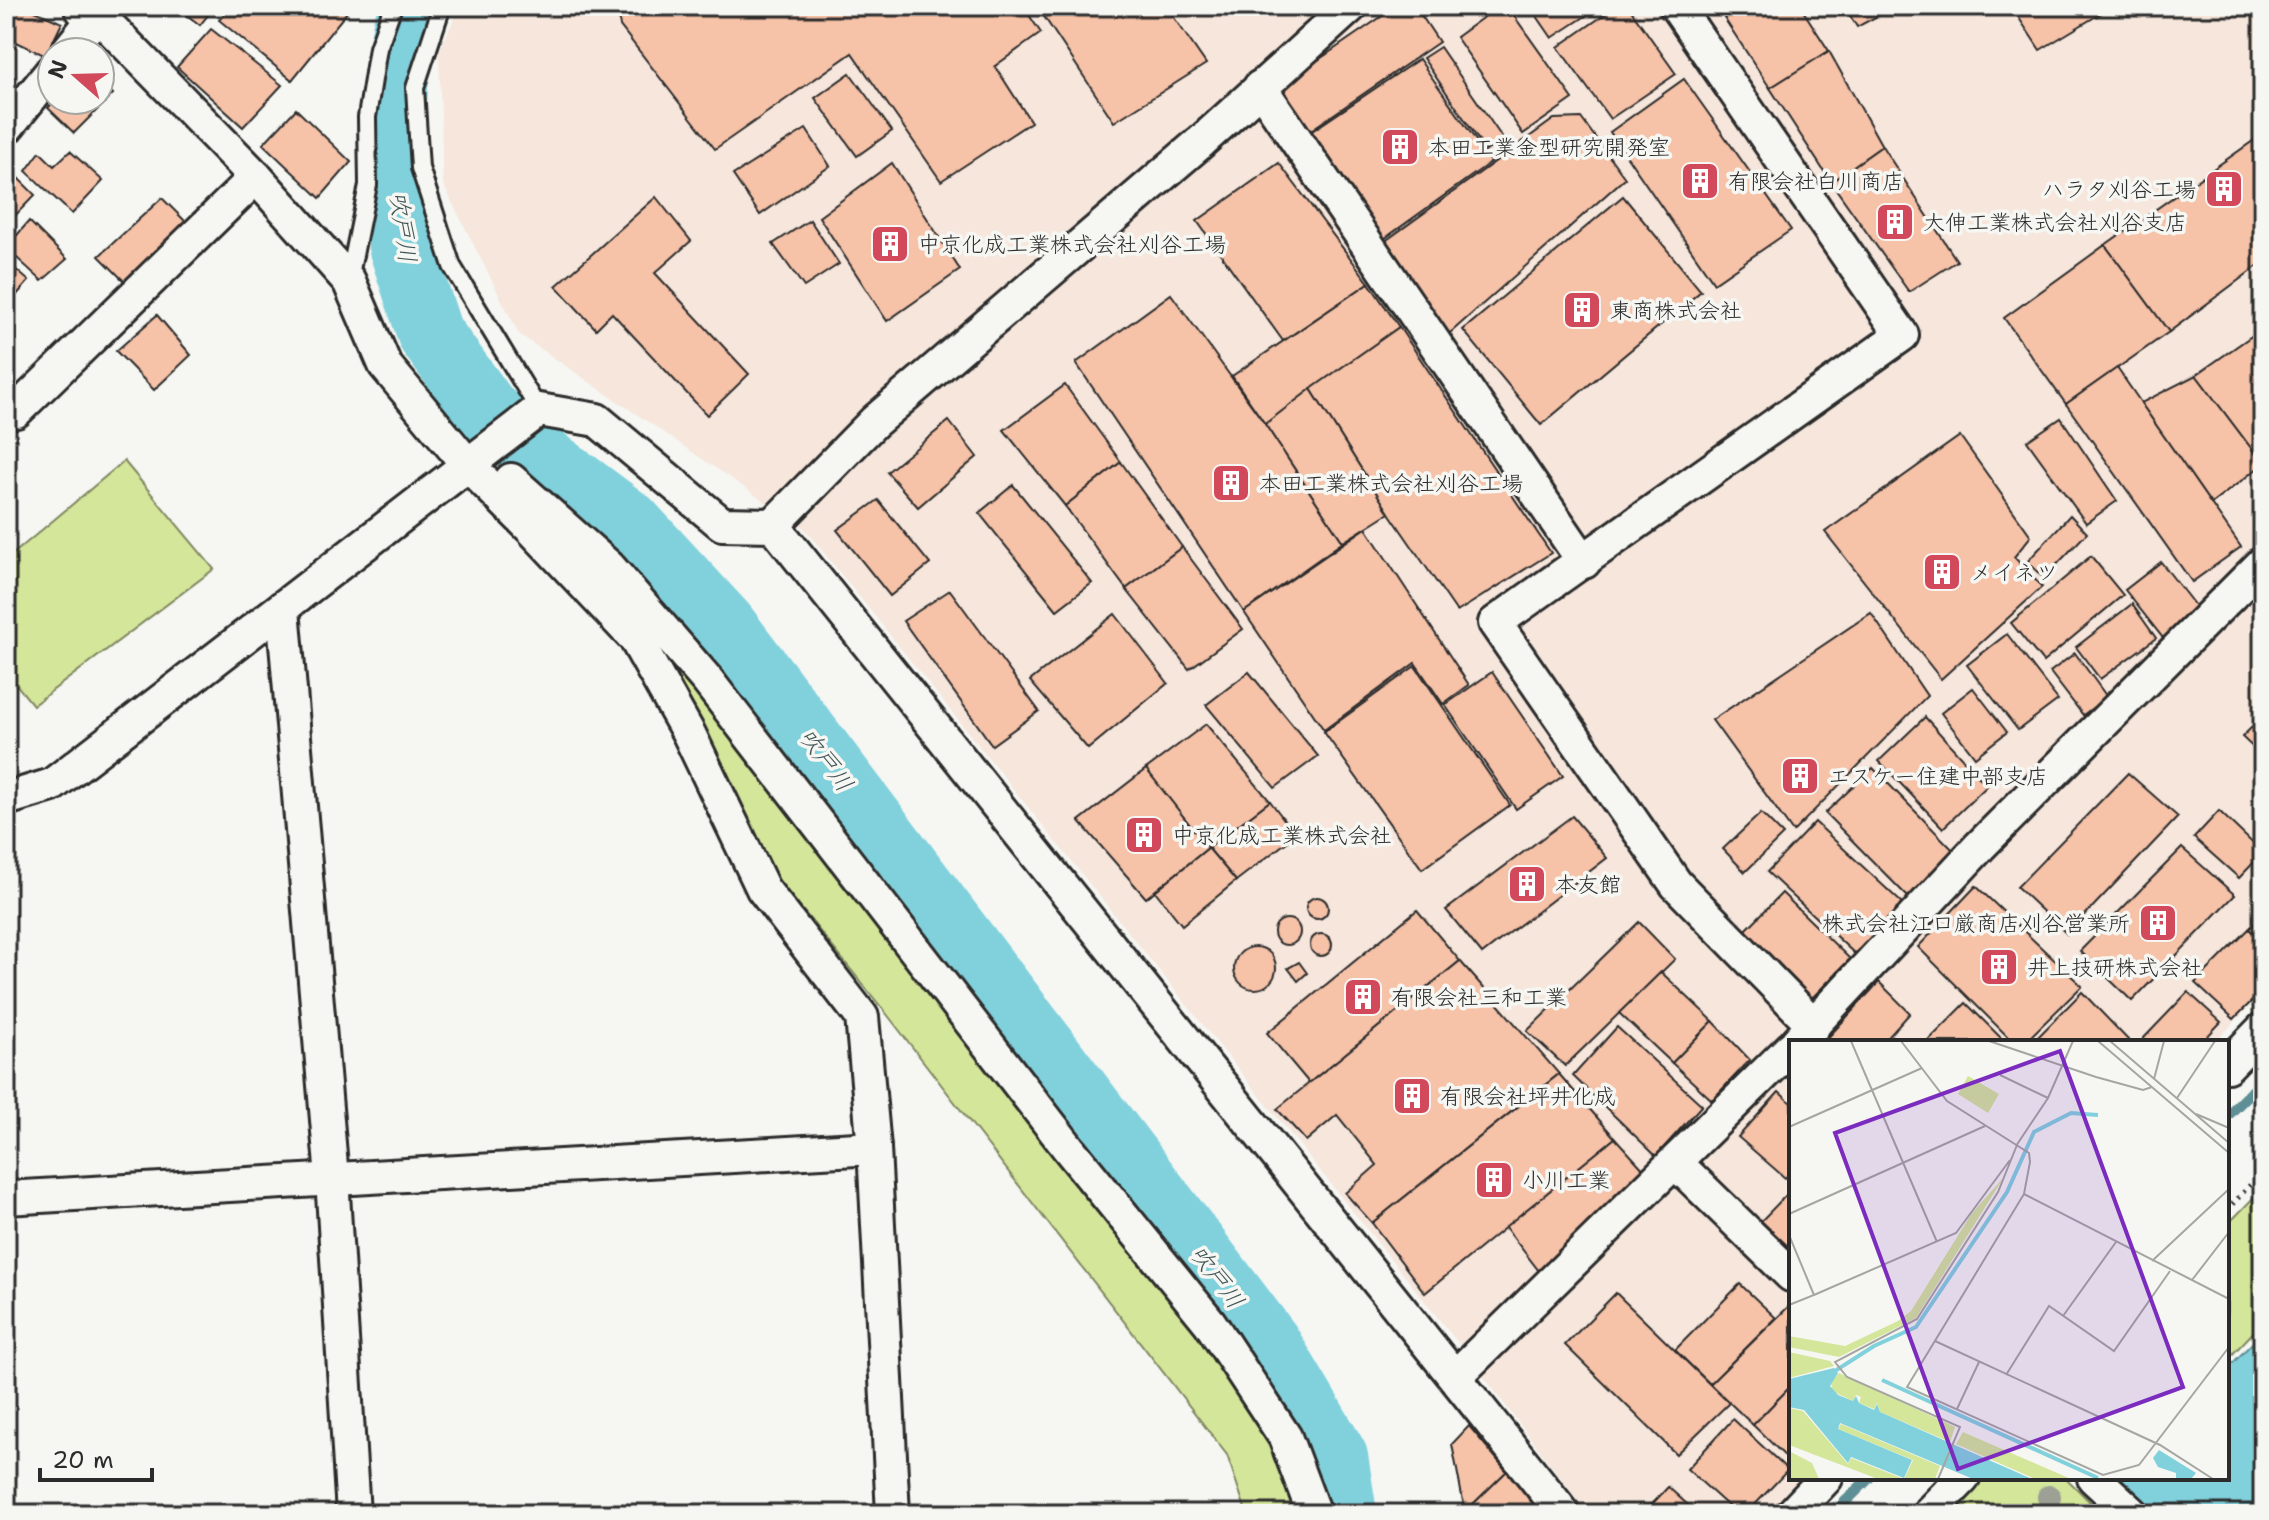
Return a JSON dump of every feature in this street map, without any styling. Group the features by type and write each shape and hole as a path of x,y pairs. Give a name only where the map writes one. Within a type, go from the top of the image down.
{"street":[{"path":"6,799 52,785 539,410 597,420 722,524 773,525 874,422 1202,141 1351,6"},
{"path":"1676,6 1902,335 1495,623 1676,884 1805,1034 1980,846 2263,563"},
{"path":"78,36 96,9 256,177 349,281 385,365 467,464 635,638 689,734 763,889 862,1017 874,1148 893,1514"},
{"path":"1260,87 1584,562"},
{"path":"6,128 36,91"},
{"path":"16,411 256,177"},
{"path":"467,464 509,478 609,567 707,680 1060,1137 1210,1323 1285,1437 1314,1514"},
{"path":"773,525 1564,1514"},
{"path":"283,609 332,1178 353,1514"},
{"path":"2229,1064 2263,1029"},
{"path":"1456,1376 1789,1050"},
{"path":"6,1198 874,1148"},
{"path":"1676,1163 1789,1273"},
{"path":"1792,1514 1824,1480"},
{"path":"1928,1514 1961,1480"},
{"path":"2096,1480 2133,1514"}],"lane":[{"path":"349,281 368,185 367,117 378,48 393,6"},
{"path":"442,6 415,88 420,168 452,266 539,410"}],"path":[{"path":"2229,1208 2263,1171"}],"shaded area":[{"path":"460,6 2263,6 2263,992 2217,1040 1789,1040 1789,1480 1802,1480 1769,1514 1588,1514 1459,1344 804,528 519,334 443,184 439,52"}],"green space":[{"path":"124,461 214,569 33,705 6,672 6,560"},
{"path":"631,613 722,715 1201,1328 1276,1440 1304,1514 1247,1514 1227,1455 886,1013 775,876 692,731"},
{"path":"2263,1188 2263,1322 2229,1358 2229,1223"},
{"path":"1980,1480 2068,1480 2091,1503 2080,1514 1947,1514"}],"water":[{"path":"2263,1332 2263,1514 2086,1514 2119,1480 2229,1480 2229,1367"}],"building":[{"path":"13,6 24,6 62,23 56,36 36,36 36,51 6,37 6,20"},
{"path":"175,6 215,6 200,25"},
{"path":"231,6 352,6 292,80 219,20"},
{"path":"616,6 1023,6 1041,33 995,66 1031,122 941,181 852,53 715,149 620,26"},
{"path":"1037,6 1166,6 1206,64 1114,122"},
{"path":"1397,6 1415,6 1439,42 1302,136 1279,87"},
{"path":"1499,6 1507,6 1573,99 1523,134 1456,37"},
{"path":"1530,6 1601,6 1552,38"},
{"path":"1617,6 1628,6 1676,74 1610,119 1558,47"},
{"path":"1742,6 1800,6 1829,51 1770,88 1724,18"},
{"path":"1844,6 1896,6 1857,27"},
{"path":"2011,6 2113,6 2040,50"},
{"path":"211,29 282,85 243,127 177,67"},
{"path":"1440,47 1503,139 1486,151 1423,58"},
{"path":"1829,51 1882,146 1831,182 1770,88"},
{"name":"本田工業金型研究開発室","path":"1419,59 1491,162 1381,241 1309,133"},
{"path":"850,73 892,131 857,156 815,98"},
{"name":"有限会社白川商店","path":"1684,79 1791,230 1714,283 1610,132"},
{"path":"296,109 351,162 320,198 263,144"},
{"path":"56,116 91,116 74,133"},
{"path":"1581,118 1625,178 1449,334 1384,242 1554,119"},
{"path":"806,129 830,166 760,215 733,175"},
{"name":"ハラタ刈谷工場","path":"2263,134 2263,262 2169,332 2105,245"},
{"name":"大伸工業株式会社刈谷支店","path":"1882,146 1957,261 1909,292 1831,182"},
{"path":"70,151 103,181 72,214 26,171 40,152 54,166"},
{"name":"中京化成工業株式会社刈谷工場","path":"892,163 960,270 887,321 819,217"},
{"path":"1279,163 1369,283 1283,341 1197,221"},
{"path":"6,166 35,195 6,225"},
{"name":"東商株式会社","path":"1623,196 1701,291 1541,425 1463,330"},
{"path":"656,197 691,241 655,273 749,374 707,415 612,313 596,329 556,286"},
{"path":"162,198 187,223 126,283 99,256"},
{"path":"810,220 839,264 804,287 773,244"},
{"path":"29,221 67,259 42,281 6,248"},
{"path":"2105,245 2169,332 2066,404 2004,318"},
{"path":"6,261 29,281 6,307"},
{"path":"1369,283 1399,327 1265,424 1232,376"},
{"name":"本田工業株式会社刈谷工場","path":"1171,294 1265,424 1343,542 1244,612 1076,363"},
{"path":"157,315 191,355 154,390 116,351"},
{"path":"1399,327 1551,553 1457,612 1389,513 1311,389"},
{"path":"2263,328 2263,464 2196,375"},
{"path":"2117,368 2241,547 2192,582 2066,404"},
{"path":"2196,375 2263,464 2211,504 2141,403"},
{"path":"1065,385 1121,462 1065,506 1004,430"},
{"path":"1311,389 1389,513 1343,542 1265,424"},
{"path":"2061,418 2117,501 2086,523 2027,441"},
{"path":"949,421 977,457 918,507 887,472"},
{"name":"メイネツ","path":"1960,436 2031,536 2014,557 2042,587 1941,679 1825,532"},
{"path":"1121,462 1182,547 1126,589 1065,506"},
{"path":"1013,485 1092,583 1057,610 979,513"},
{"path":"878,500 930,564 890,596 837,530"},
{"path":"2070,515 2087,533 2044,578 2027,562"},
{"path":"1366,528 1469,685 1443,704 1415,663 1324,730 1244,612"},
{"path":"1182,547 1243,629 1189,669 1126,589"},
{"path":"2091,556 2123,595 2043,662 2011,623"},
{"path":"2161,562 2199,611 2163,638 2125,590"},
{"path":"950,590 1039,711 992,745 903,621"},
{"path":"2132,604 2156,638 2100,679 2076,647"},
{"name":"エスケー住建中部支店","path":"1871,613 1927,696 1793,832 1712,720"},
{"path":"1115,614 1168,683 1088,749 1030,681"},
{"path":"2007,634 2058,700 2018,730 1967,665"},
{"path":"2075,653 2107,697 2083,715 2050,672"},
{"path":"1415,666 1510,805 1422,869 1324,732"},
{"path":"1249,672 1318,756 1275,788 1206,705"},
{"path":"1492,672 1563,776 1516,809 1445,705"},
{"path":"1973,688 2007,732 1975,757 1941,713"},
{"path":"2263,716 2263,757 2242,737"},
{"path":"1925,717 1987,786 1943,828 1879,761"},
{"path":"1206,724 1270,801 1208,848 1146,769"},
{"path":"1873,768 1956,853 1909,898 1825,813"},
{"name":"中京化成工業株式会社","path":"1146,769 1208,848 1146,898 1079,821"},
{"path":"2128,773 2178,817 2067,934 2017,887"},
{"path":"1270,801 1296,835 1236,881 1208,848"},
{"path":"2219,811 2263,853 2239,878 2194,838"},
{"path":"1761,813 1783,835 1745,872 1723,849"},
{"name":"本友館","path":"1572,816 1607,858 1482,954 1446,910"},
{"path":"1815,822 1903,904 1855,954 1767,872"},
{"path":"1208,848 1236,881 1182,925 1155,891"},
{"name":"株式会社江口厳商店刈谷営業所","path":"2182,848 2235,895 2132,1001 2080,951"},
{"name":"井上技研株式会社","path":"1976,886 2082,986 2027,1040 2011,1040 1918,947"},
{"path":"1782,893 1850,959 1811,999 1743,933"},
{"path":"1317,897 1325,900 1328,908 1325,916 1317,919 1309,916 1306,908 1309,900"},
{"name":"有限会社三和工業","path":"1417,910 1460,961 1309,1083 1267,1033"},
{"path":"2263,914 2263,942 2249,929"},
{"path":"1287,919 1296,923 1300,932 1296,941 1287,945 1278,941 1274,932 1278,923"},
{"path":"1639,922 1675,959 1565,1066 1527,1031"},
{"path":"2249,929 2263,942 2263,990 2234,1019 2195,983"},
{"path":"1321,934 1329,937 1332,945 1329,953 1321,956 1313,953 1310,945 1313,937"},
{"path":"1255,947 1270,953 1276,968 1270,983 1255,989 1240,983 1234,968 1240,953"},
{"name":"有限会社坪井化成","path":"1460,961 1559,1074 1372,1223 1345,1193 1377,1165 1337,1115 1306,1141 1277,1109"},
{"path":"1299,962 1307,973 1298,981 1288,968"},
{"path":"1661,972 1713,1021 1672,1063 1619,1013"},
{"path":"1879,982 1910,1013 1886,1040 1826,1040"},
{"path":"2082,992 2128,1040 2035,1040"},
{"path":"2188,992 2221,1022 2204,1040 2143,1039"},
{"path":"1966,1003 2003,1040 1929,1040"},
{"path":"1713,1021 1750,1060 1712,1100 1672,1063"},
{"path":"1617,1027 1702,1105 1656,1156 1573,1076"},
{"name":"小川工業","path":"1559,1074 1615,1138 1425,1293 1372,1223"},
{"path":"1779,1092 1789,1101 1789,1174 1785,1178 1738,1137"},
{"path":"1615,1138 1645,1171 1539,1271 1505,1227"},
{"path":"1789,1192 1789,1247 1761,1221"},
{"path":"1740,1284 1776,1318 1710,1384 1675,1350"},
{"path":"1616,1293 1729,1403 1676,1454 1565,1345"},
{"path":"1789,1306 1789,1388 1753,1425 1710,1384"},
{"path":"1789,1388 1789,1460 1753,1425"},
{"path":"1733,1419 1788,1470 1746,1514 1737,1514 1687,1469"},
{"path":"1469,1426 1507,1471 1465,1512 1452,1444"},
{"path":"1507,1471 1542,1514 1465,1514 1465,1512"},
{"path":"1668,1487 1698,1514 1643,1514"}],"waterway":[{"name":"吹戸川","path":"415,6 406,26 396,75 392,125 401,246 430,334 487,412 531,450 629,523 723,625 1268,1344 1335,1457 1344,1514"},
{"path":"2229,1114 2263,1080"},
{"path":"1833,1514 1867,1480"}],"place":[{"name":"本田工業金型研究開発室","path":"1400,147"},
{"name":"有限会社白川商店","path":"1700,181"},
{"name":"ハラタ刈谷工場","path":"2224,189"},
{"name":"大伸工業株式会社刈谷支店","path":"1895,222"},
{"name":"中京化成工業株式会社刈谷工場","path":"890,244"},
{"name":"東商株式会社","path":"1582,310"},
{"name":"本田工業株式会社刈谷工場","path":"1231,483"},
{"name":"メイネツ","path":"1942,572"},
{"name":"エスケー住建中部支店","path":"1800,776"},
{"name":"中京化成工業株式会社","path":"1144,835"},
{"name":"本友館","path":"1527,884"},
{"name":"株式会社江口厳商店刈谷営業所","path":"2158,923"},
{"name":"井上技研株式会社","path":"1999,967"},
{"name":"有限会社三和工業","path":"1363,997"},
{"name":"有限会社坪井化成","path":"1412,1096"},
{"name":"小川工業","path":"1494,1180"}]}
